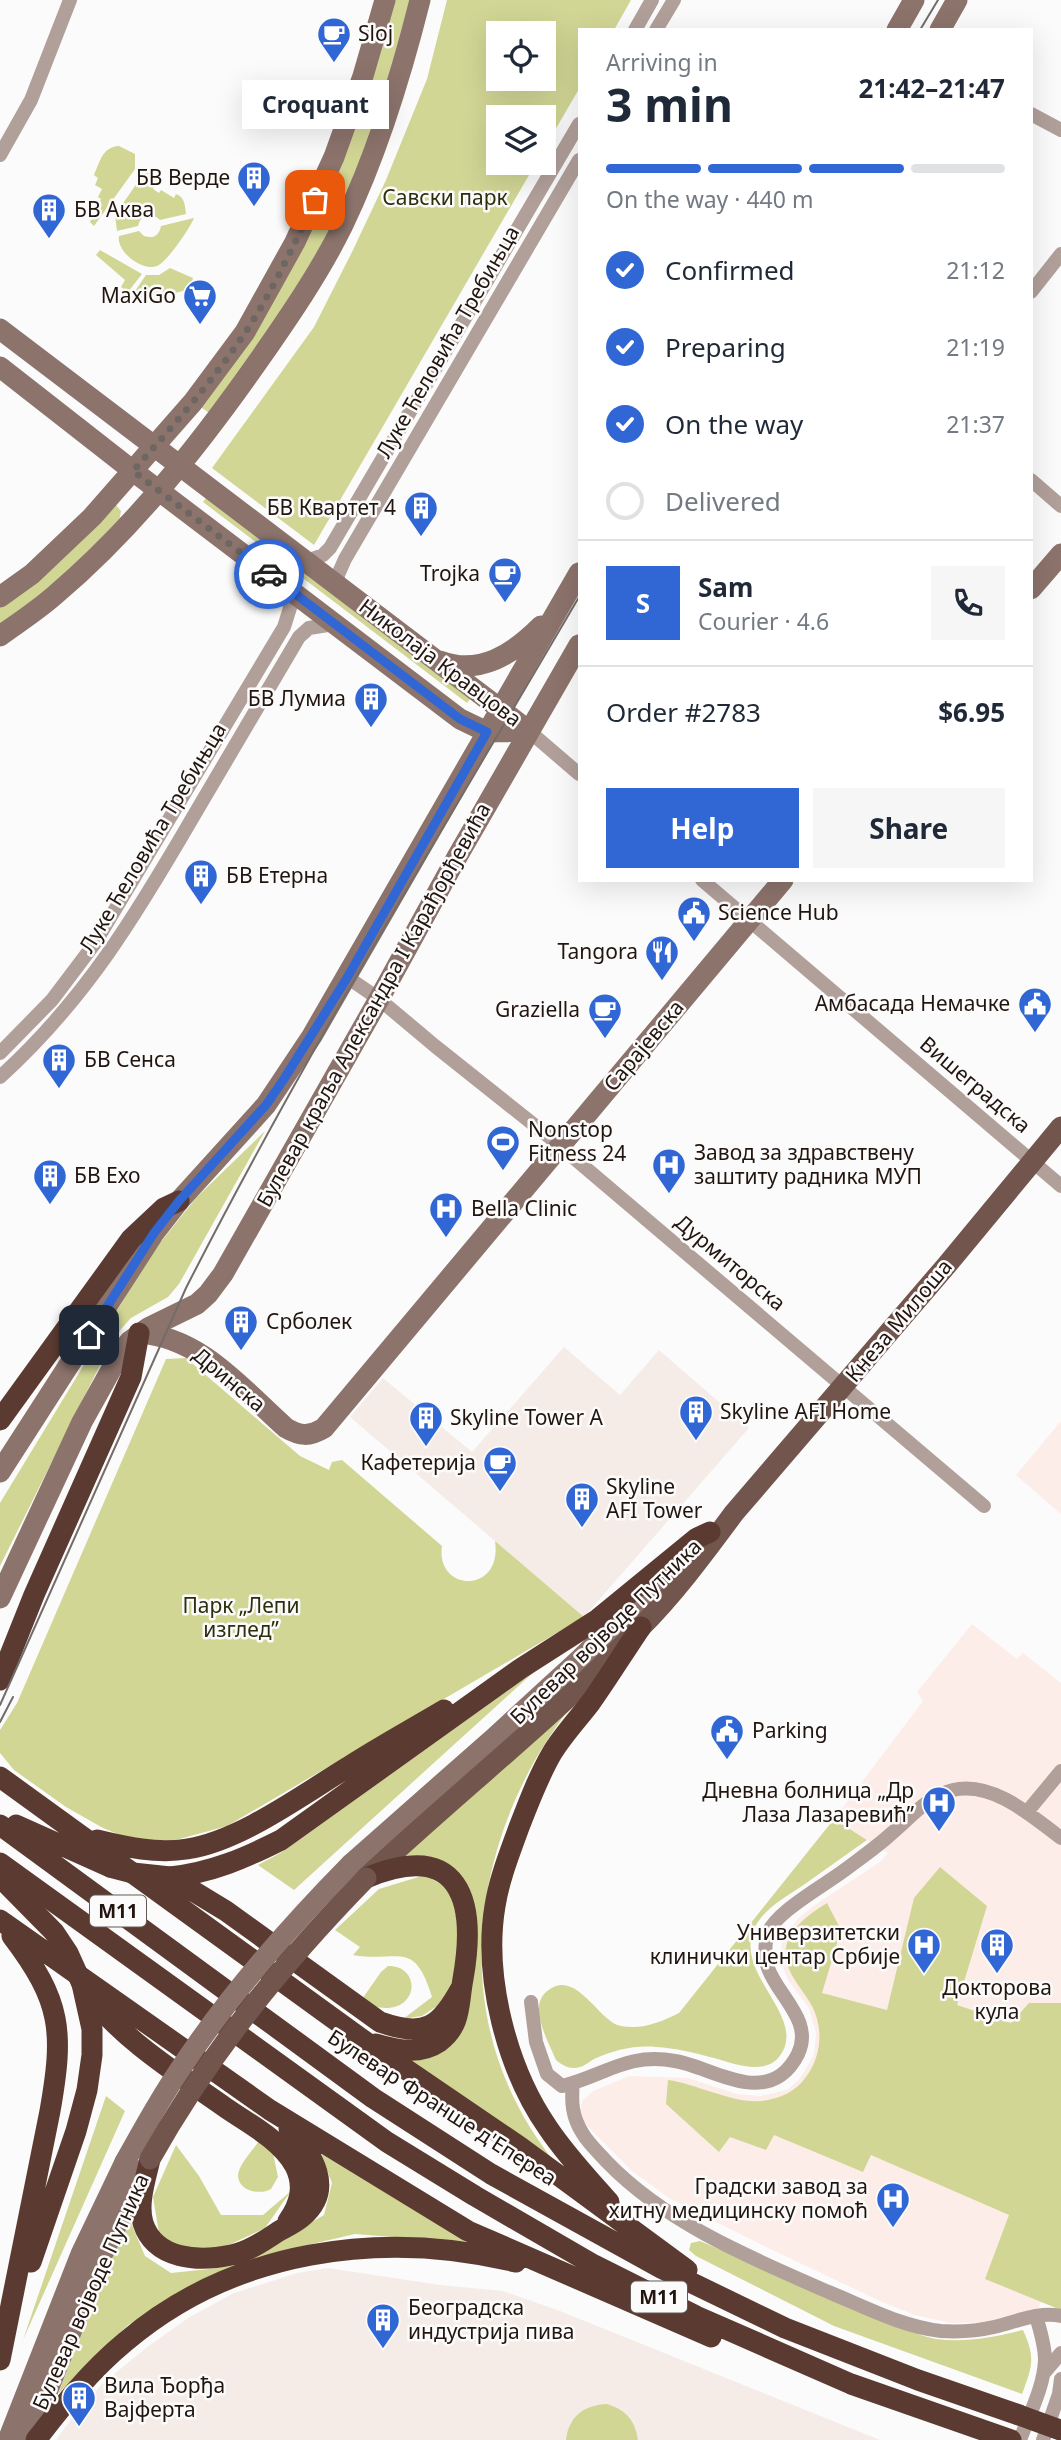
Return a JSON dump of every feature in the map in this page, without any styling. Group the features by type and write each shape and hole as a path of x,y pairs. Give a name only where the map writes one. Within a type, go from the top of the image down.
{"highway":[{"path":"0,1420 131,1239 157,1214 179,1201"},
{"path":"0,1680 34,1595 131,1377 139,1333"},
{"path":"0,1817 110,1867 133,1873 170,1877 206,1872 234,1862 281,1840 520,1669 598,1619 697,1538 710,1532"},
{"path":"638,2234 570,2157 547,2126 529,2094 503,2029 493,1967 493,1939 494,1909 499,1885 536,1786 552,1753 590,1703 641,1627"},
{"path":"83,1837 149,1850 190,1849 218,1840 290,1803 439,1713 520,1669"},
{"path":"0,1777 363,2040 520,2147 728,2301"},
{"name":"Булевар Франше д'Епереа","path":"0,1825 373,2098 491,2174 661,2268 728,2301 848,2354 1019,2416 1055,2433"},
{"name":"M11","path":"0,1863 407,2155 594,2265 696,2316 851,2384 1011,2440"},
{"path":"358,1871 411,1866 432,1869 451,1879 464,1899 467,1917 467,1949 461,2003 457,2021 446,2035 427,2048 402,2050 363,2040"},
{"path":"0,1877 54,1932 68,1953 82,1984 98,2006 133,2039 265,2135 288,2155 300,2178 300,2197 290,2218 280,2230"},
{"path":"170,1877 226,1911 380,2022 418,2029 438,2021 445,2015 461,1987"},
{"path":"0,1920 46,1987 58,2028 57,2076 2,2352"},
{"path":"0,1920 270,2110 468,2231 761,2358 851,2384"},
{"path":"2,2352 76,2131 87,2090 92,2055 92,2029 82,1984"},
{"path":"150,2159 141,2207 143,2221 155,2242 179,2256 196,2258 233,2255 268,2239 300,2219 315,2200 318,2174 310,2155 270,2110"},
{"path":"36,2440 79,2387 126,2341 196,2292 260,2266 336,2249 394,2248 496,2257 563,2273"}],"main road":[{"path":"0,597 32,574 92,517 193,402 245,332 295,242 334,157 363,76 385,0"},
{"path":"0,636 55,595 116,537 231,400 295,309 343,225 384,123 406,57 420,0"},
{"path":"898,28 914,0"},
{"path":"941,28 957,0"},
{"name":"Николаја Кравцова","path":"0,329 529,731"},
{"name":"Николаја Кравцова","path":"0,367 460,719 487,732 529,731"},
{"path":"1033,587 1061,554"},
{"name":"Булевар краља Александра I Карађорђевића","path":"0,1472 154,1233 179,1201 266,1105 347,978 578,575"},
{"path":"432,656 452,665 473,666 494,662 525,642 560,607"},
{"name":"Булевар краља Александра I Карађорђевића","path":"139,1333 197,1304 223,1274 578,647"},
{"name":"Сарајевска","path":"314,1434 332,1420 781,882"},
{"name":"Кнеза Милоша","path":"734,1513 844,1387 1061,1127"},
{"path":"0,1598 82,1422 121,1352 139,1333"},
{"name":"Дринска","path":"139,1333 164,1337 190,1347 207,1358 286,1428 296,1434 314,1434"},
{"name":"Булевар војводе Путника","path":"28,2440 101,2258 150,2159 201,2075 253,2003 308,1938 358,1871 710,1532 734,1513"},
{"name":"Булевар војводе Путника","path":"8,2440 81,2254 125,2162 176,2075 220,2013 280,1938 358,1871 512,1748 641,1627 734,1513"}],"street":[{"path":"0,155 31,100 69,0"},
{"path":"636,28 652,0"},
{"path":"657,28 674,0"},
{"path":"1033,115 1061,130"},
{"name":"Луке Ћеловића Требињца","path":"307,561 323,555 330,548 578,126"},
{"name":"Луке Ћеловића Требињца","path":"338,584 338,575 345,559 578,162"},
{"path":"1033,289 1061,254"},
{"path":"1033,482 1061,506"},
{"name":"Луке Ћеловића Требињца","path":"0,1053 52,1000 108,922 284,627 290,608 290,591"},
{"name":"Луке Ћеловића Требињца","path":"0,1077 45,1035 122,935 299,637 309,628 334,624"},
{"path":"529,731 578,773"},
{"name":"Вишеградска","path":"704,882 1061,1186"},
{"name":"Дурмиторска","path":"347,978 379,999 560,1146 984,1506"},
{"path":"1027,1812 1061,1771"},
{"path":"531,2001 536,2042 547,2074 562,2086 613,2066 643,2060 674,2061 746,2082 769,2081 779,2077 793,2062 802,2041 799,2021 767,1966 766,1938 773,1922 942,1794 953,1790 986,1792 1027,1812 1061,1838"},
{"path":"573,2083 571,2099 574,2117 583,2136 624,2178 653,2200 721,2242 850,2301 928,2328 940,2331 977,2330 1036,2316 1057,2315 1061,2330"},
{"path":"1020,2440 1043,2376 1045,2354 1036,2316"},
{"path":"1043,2376 1061,2353"},
{"path":"1055,2433 1060,2388"}],"shaded area":[{"path":"564,1347 620,1395 659,1350 749,1428 584,1617 350,1417 383,1378 472,1452"},
{"path":"1061,1421 1061,1514 1016,1475"},
{"name":"Универзитетски клинички центар Србије","path":"972,1624 1017,1659 1023,1653 1061,1683 1061,2258 1037,2311 993,2322 951,2323 915,2315 880,2301 669,2198 632,2171 593,2132 583,2121 581,2110 582,2101 593,2091 629,2076 688,2078 737,2094 760,2096 787,2090 799,2080 814,2055 816,2033 809,2008 788,1980 784,1970 781,1960 782,1939 812,1907 880,1862 888,1853 834,1819 923,1701 917,1692"},
{"path":"328,2268 440,2285 503,2291 560,2311 880,2440 56,2440 77,2411 102,2384 188,2318 234,2293 297,2273"}],"green space":[{"path":"385,0 420,0 343,225 217,418 193,402 295,242"},
{"name":"Савски парк","path":"447,0 631,0 615,28 578,28 578,91 556,128 556,105 486,105 486,175 529,175 314,545 212,468 314,327 386,180 427,79"},
{"path":"119,146 135,154 135,169 94,226 90,222 101,199 98,197 102,189 95,185 98,178 94,175 105,152"},
{"path":"146,170 159,176 153,189 159,193 161,190 174,198 176,194 181,197 186,214 160,220 153,215 147,215 141,219 138,226 117,231 115,215"},
{"path":"194,218 172,252 157,266 144,266 131,259 119,242 119,236 139,231 144,236 153,237 161,226"},
{"path":"100,250 142,274 128,292 121,287 125,280 96,255"},
{"path":"170,268 193,278 190,289 139,303 131,297 146,275 159,275"},
{"path":"209,494 473,695 467,703 203,502"},
{"path":"116,505 121,511 116,537 0,636 0,597"},
{"path":"265,1131 179,1284 168,1297 131,1318 121,1329 99,1367 0,1566 0,1503 152,1253 196,1198"},
{"name":"Парк „Лепи изглед”","path":"186,1358 300,1456 329,1470 332,1462 342,1460 442,1546 443,1561 448,1572 458,1579 469,1581 480,1578 489,1571 495,1559 495,1541 584,1617 227,1826 161,1844 125,1837 66,1807 14,1770 0,1753 0,1730 17,1703 166,1359"},
{"path":"535,1671 294,1890 258,1865 282,1852"},
{"path":"570,1707 535,1760 508,1817 495,1856 486,1897 482,1938 482,1979 498,2059 524,2117 560,2170 403,2057 447,2042 465,1883 452,1869 437,1860 401,1856"},
{"path":"834,1819 867,1840 774,1905 760,1919 751,1938 752,1956 758,1974 785,2025 786,2041 779,2057 772,2063 756,2067 685,2051 648,2047 617,2051 577,2068 567,2067 556,2060 540,2017 539,2008 545,1993 556,1986 566,1985 586,1997 612,2022 621,2026 644,2026 679,2013"},
{"path":"940,1867 987,1906 957,2005 1011,2023 1029,2003 1061,2003 1061,2310 985,2279 1009,2215 871,2155 863,2172 774,2135 766,2150 730,2137 719,2152 666,2104 668,2080 739,2100 761,2101 786,2094 806,2077 818,2052 818,2024 812,2006 791,1973 786,1950 787,1942 795,1929 827,1903 841,1930 822,1993 887,2010 914,1898"},
{"path":"425,1875 449,1889 458,1923 456,1968 446,2000 422,2016 403,2019 432,1997 419,1967 403,1957 353,1955 360,1947 335,1930 379,1889"},
{"path":"388,1966 400,1968 408,1975 410,1993 405,2001 395,2007 380,2008 360,2002 381,1972"},
{"path":"106,2096 125,2111 23,2340"},
{"path":"259,2141 273,2153 278,2177 271,2189 262,2192 246,2189 238,2176 243,2162"},
{"path":"176,2145 199,2176 221,2215 263,2215 291,2191 265,2228 231,2244 192,2254 160,2239 153,2197"},
{"path":"320,2153 479,2244 355,2234 299,2247 207,2280 128,2325 58,2394 128,2216 145,2256 171,2273 219,2268 271,2246 324,2215 332,2183"},
{"path":"700,2241 927,2337 969,2340 1023,2330 1030,2348 1031,2362 1022,2394 834,2326 696,2256 689,2250 691,2243"},
{"path":"607,2404 628,2417 635,2427 638,2440 566,2440 570,2424 579,2413"}],"tram line":[{"path":"921,28 938,0"},
{"path":"0,1705 186,1288 328,1026 578,599"},
{"path":"0,1722 13,1697"}],"way so far":[{"path":"269,574 133,471 193,402 245,332 315,200"}],"place":[{"name":"Sloj","path":"334,64"},
{"name":"Croquant","path":"315,200"},
{"name":"БВ Верде","path":"254,208"},
{"name":"БВ Аква","path":"49,240"},
{"name":"MaxiGo","path":"200,326"},
{"name":"БВ Квартет 4","path":"421,538"},
{"name":"Trojka","path":"505,604"},
{"name":"БВ Лумиа","path":"371,729"},
{"name":"БВ Етерна","path":"201,906"},
{"name":"Science Hub","path":"694,943"},
{"name":"Tangora","path":"662,982"},
{"name":"Амбасада Немачке","path":"1035,1034"},
{"name":"Graziella","path":"605,1040"},
{"name":"БВ Сенса","path":"59,1090"},
{"name":"Nonstop Fitness 24","path":"503,1172"},
{"name":"Завод за здравствену заштиту радника МУП","path":"669,1195"},
{"name":"БВ Ехо","path":"50,1206"},
{"name":"Bella Clinic","path":"446,1239"},
{"name":"Срболек","path":"241,1352"},
{"name":"Skyline AFI Home","path":"696,1442"},
{"name":"Skyline Tower A","path":"426,1448"},
{"name":"Кафетерија","path":"500,1493"},
{"name":"Skyline AFI Tower","path":"582,1529"},
{"name":"Parking","path":"727,1761"},
{"name":"Дневна болница „Др Лаза Лазаревић”","path":"939,1833"},
{"name":"Универзитетски клинички центар Србије","path":"924,1975"},
{"name":"Докторова кула","path":"997,1975"},
{"name":"Градски завод за хитну медицинску помоћ","path":"893,2229"},
{"name":"Београдска индустрија пива","path":"383,2350"},
{"name":"Вила Ђорђа Вајферта","path":"79,2428"}],"route":[{"path":"89,1335 154,1233 179,1201 266,1105 284,1079 347,978 487,732 460,719 269,574"}]}
